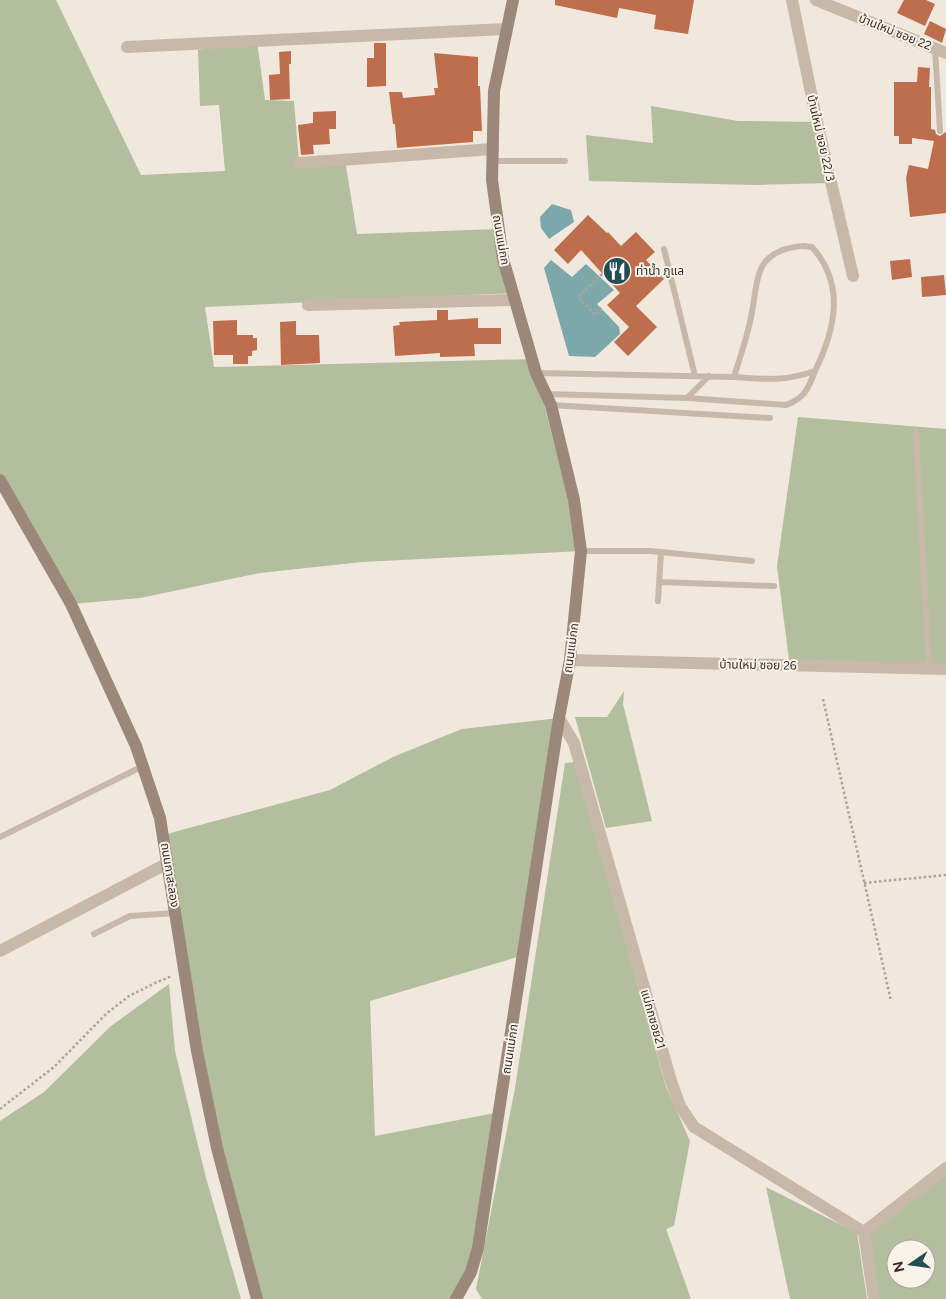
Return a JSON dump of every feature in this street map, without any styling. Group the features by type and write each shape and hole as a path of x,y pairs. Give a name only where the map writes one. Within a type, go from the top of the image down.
{"street":[{"name":"ถนนแม่กก","path":"456,1299 471,1272 478,1248 559,718 570,660 581,551 574,500 548,399 536,372 503,259 492,180 494,91 513,0"},
{"name":"บ้านใหม่ ซอย 22/3","path":"792,0 817,122 853,276"},
{"name":"บ้านใหม่ ซอย 22","path":"816,0 940,51"},
{"path":"127,48 506,29"},
{"path":"299,162 493,155"},
{"path":"308,305 515,300"},
{"name":"ถนนกาสะลอง","path":"1,487 70,604 119,709 143,766 160,818 186,972 197,1051 218,1148 257,1299"},
{"name":"บ้านใหม่ ซอย 26","path":"570,660 946,669"},
{"name":"แม่กกซอย21","path":"559,718 574,743 671,1081 680,1106 694,1127 864,1232"},
{"path":"0,951 168,863"},
{"path":"874,1299 864,1232 946,1168"}],"lane":[{"path":"940,51 940,130"},
{"path":"493,155 565,161"},
{"path":"548,399 687,398 786,405 801,397 809,385 821,358 831,327 834,303 825,264 812,247 789,247 775,253 765,262 757,282 752,316 734,377"},
{"path":"664,248 695,376"},
{"path":"536,372 709,376 777,380 796,378 814,372"},
{"path":"687,398 709,376"},
{"path":"548,399 770,418"},
{"path":"916,431 929,669"},
{"path":"581,551 661,552 752,561"},
{"path":"658,601 661,552"},
{"path":"659,582 774,586"},
{"path":"0,837 143,766"},
{"path":"94,934 130,916 176,913"}],"path":[{"path":"602,274 578,298 594,315 602,307"},
{"path":"823,699 891,1001"},
{"path":"864,883 946,875"},
{"path":"0,1109 54,1067 106,1014 128,996 155,983 186,972"}],"green space":[{"path":"0,0 56,0 141,175 225,171 219,105 200,106 198,50 257,41 265,100 294,101 299,162 345,160 357,234 499,229 513,293 205,307 214,367 533,359 581,551 362,562 260,573 140,598 71,604 0,480"},
{"path":"651,106 738,121 817,122 831,183 756,185 589,181 586,135 653,143"},
{"path":"798,417 946,429 946,664 789,660 777,566"},
{"path":"624,691 623,704 652,821 606,828 575,717 607,717"},
{"path":"559,718 524,955 370,1001 375,1136 500,1112 476,1255 450,1299 257,1299 217,1148 163,836 330,790 393,757 462,729"},
{"path":"575,762 666,1087 690,1141 674,1226 666,1229 691,1299 482,1299 476,1289 515,1088 565,763"},
{"path":"169,984 175,1051 206,1178 241,1299 0,1299 0,1121 44,1092 111,1026"},
{"path":"946,1168 946,1299 874,1299 864,1232"},
{"path":"766,1187 857,1233 867,1299 790,1299"}],"water":[{"path":"552,204 571,210 574,222 549,239 541,228 540,217"},
{"path":"551,260 572,277 586,264 614,290 597,304 619,327 620,334 595,357 569,356 544,268"}],"building":[{"path":"555,0 694,0 688,34 654,29 656,15 619,8 617,18 555,5"},
{"path":"904,0 926,0 935,4 925,26 897,13"},
{"path":"930,21 946,29 942,43 924,34"},
{"path":"374,43 386,43 386,86 367,87 367,58 374,58"},
{"path":"291,51 291,64 289,64 290,99 270,100 269,75 280,74 279,52"},
{"path":"434,53 478,57 478,86 480,86 482,131 473,131 473,142 397,148 389,92 402,92 403,98 435,95 434,88 438,88"},
{"path":"918,67 930,68 931,129 935,130 936,134 940,136 946,132 946,213 910,217 906,178 909,165 928,169 934,141 912,138 912,144 899,144 899,136 894,136 894,82 917,82"},
{"path":"336,111 336,129 329,129 330,144 313,145 314,154 301,155 298,125 313,123 313,112"},
{"path":"588,215 621,246 636,232 655,252 646,260 664,279 636,306 657,327 628,356 614,342 629,327 607,305 620,293 581,250 568,264 554,250"},
{"path":"910,259 912,277 892,280 890,261"},
{"path":"944,275 946,295 922,297 921,277"},
{"path":"437,310 448,310 448,320 478,318 478,328 501,328 501,344 474,344 475,356 440,357 440,353 395,356 393,326 400,325 399,322 437,320"},
{"path":"237,320 237,335 253,335 253,338 257,338 257,350 252,351 252,356 248,356 248,364 233,364 233,355 214,355 213,321"},
{"path":"296,321 296,335 319,335 320,363 281,365 280,322"}],"place":[{"name":"ท่าน้ำ ภูแล","path":"617,271"}]}
